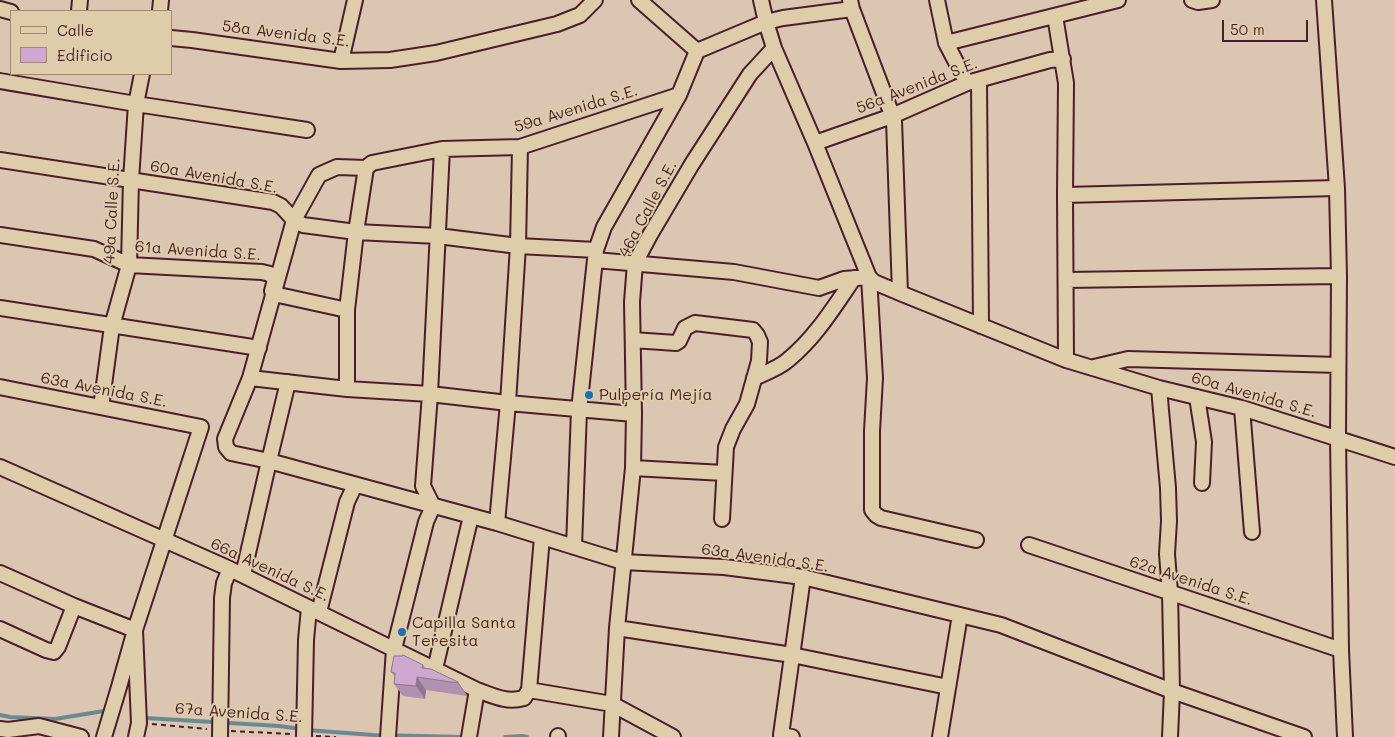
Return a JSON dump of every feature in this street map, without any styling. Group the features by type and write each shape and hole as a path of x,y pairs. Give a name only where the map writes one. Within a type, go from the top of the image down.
{"street":[{"path":"342,61 355,0"},
{"name":"58a Avenida S.E.","path":"172,38 342,61 390,60 436,53 557,24 580,15 595,0"},
{"path":"639,0 697,51"},
{"path":"761,0 774,48 869,277 875,378 872,510 881,518 976,540"},
{"path":"937,0 946,43 973,82 981,326"},
{"path":"946,43 1118,0"},
{"path":"1192,0 1198,2 1212,0"},
{"path":"1324,0 1337,188 1338,438 1345,737"},
{"path":"347,389 347,310 366,168 337,167 319,174 294,220 250,378 225,439 226,446 231,453 268,461 497,523 574,547 579,410 595,255 604,227 679,95 697,51 766,22 851,4 894,120 900,294"},
{"path":"1054,16 1066,83 1066,360"},
{"name":"46a Calle S.E.","path":"611,737 617,628 633,468 632,302 635,263 692,164 750,74 774,48"},
{"name":"56a Avenida S.E.","path":"815,143 892,116 973,82 1050,60 1062,59"},
{"name":"49a Calle S.E.","path":"101,407 112,326 129,265 131,180 136,104 142,75"},
{"path":"0,81 307,130"},
{"name":"59a Avenida S.E.","path":"366,168 372,163 442,149 520,146 679,95"},
{"path":"497,523 508,403 518,246 520,146"},
{"path":"388,737 394,649 426,522 432,506 423,486 430,394 442,149"},
{"name":"60a Avenida S.E.","path":"0,160 273,202 281,206 294,220 303,225 356,232 438,236 595,255 635,263 734,272 818,288 844,279 869,277 874,282 900,294 1066,360 1159,388 1242,408 1395,456"},
{"path":"1065,195 1337,188"},
{"name":"61a Avenida S.E.","path":"0,235 94,249 129,265 262,272 270,274 275,280 272,291 274,294"},
{"path":"1066,280 1338,276"},
{"path":"754,378 787,361 805,344 827,319 854,278"},
{"path":"274,294 347,310"},
{"path":"0,308 259,348"},
{"path":"633,340 676,344 685,328 695,323 753,330 757,334 760,342 759,361 747,404 726,446 722,519"},
{"path":"1092,368 1128,359 1338,365"},
{"path":"250,378 347,389 430,394 634,414"},
{"path":"243,575 268,461 288,382"},
{"name":"63a Avenida S.E.","path":"0,387 201,427 164,540"},
{"path":"1159,388 1168,488 1167,554 1170,592 1172,691 1170,737"},
{"path":"1197,397 1204,442 1202,483"},
{"path":"1242,408 1252,532"},
{"name":"66a Avenida S.E.","path":"0,467 243,575 477,690 507,700 515,700 527,694 612,704"},
{"path":"633,468 724,472"},
{"path":"304,736 306,640 346,502 355,485"},
{"path":"435,669 471,516"},
{"path":"527,694 542,537"},
{"path":"104,737 120,688 135,630 164,540"},
{"name":"62a Avenida S.E.","path":"1029,545 1342,650"},
{"name":"63a Avenida S.E.","path":"574,547 623,562 724,567 803,578 1001,625 1172,691 1304,737"},
{"path":"220,733 222,598 224,583 230,569"},
{"path":"0,573 74,606 135,630"},
{"path":"786,736 792,655 803,578"},
{"path":"0,630 54,652 58,647 74,606"},
{"path":"940,737 960,615"},
{"path":"617,628 792,655 948,687"},
{"path":"135,630 139,723 136,737"},
{"path":"470,737 477,690"},
{"path":"612,704 673,737"},
{"path":"0,729 37,731 80,737"}],"path":[{"name":"67a Avenida S.E.","path":"139,723 220,733 336,737"}],"building":[{"path":"403,655 423,665 422,668 431,669 458,683 417,677 416,686 394,684 395,673 391,672 394,656"}],"waterway":[{"path":"0,715 55,719 104,711"},
{"path":"146,718 301,729"},
{"path":"307,730 373,735 465,737"},
{"path":"505,737 527,737"}],"place":[{"name":"Pulpería Mejía","path":"589,395"},
{"name":"Capilla Santa Teresita","path":"402,632"}]}
